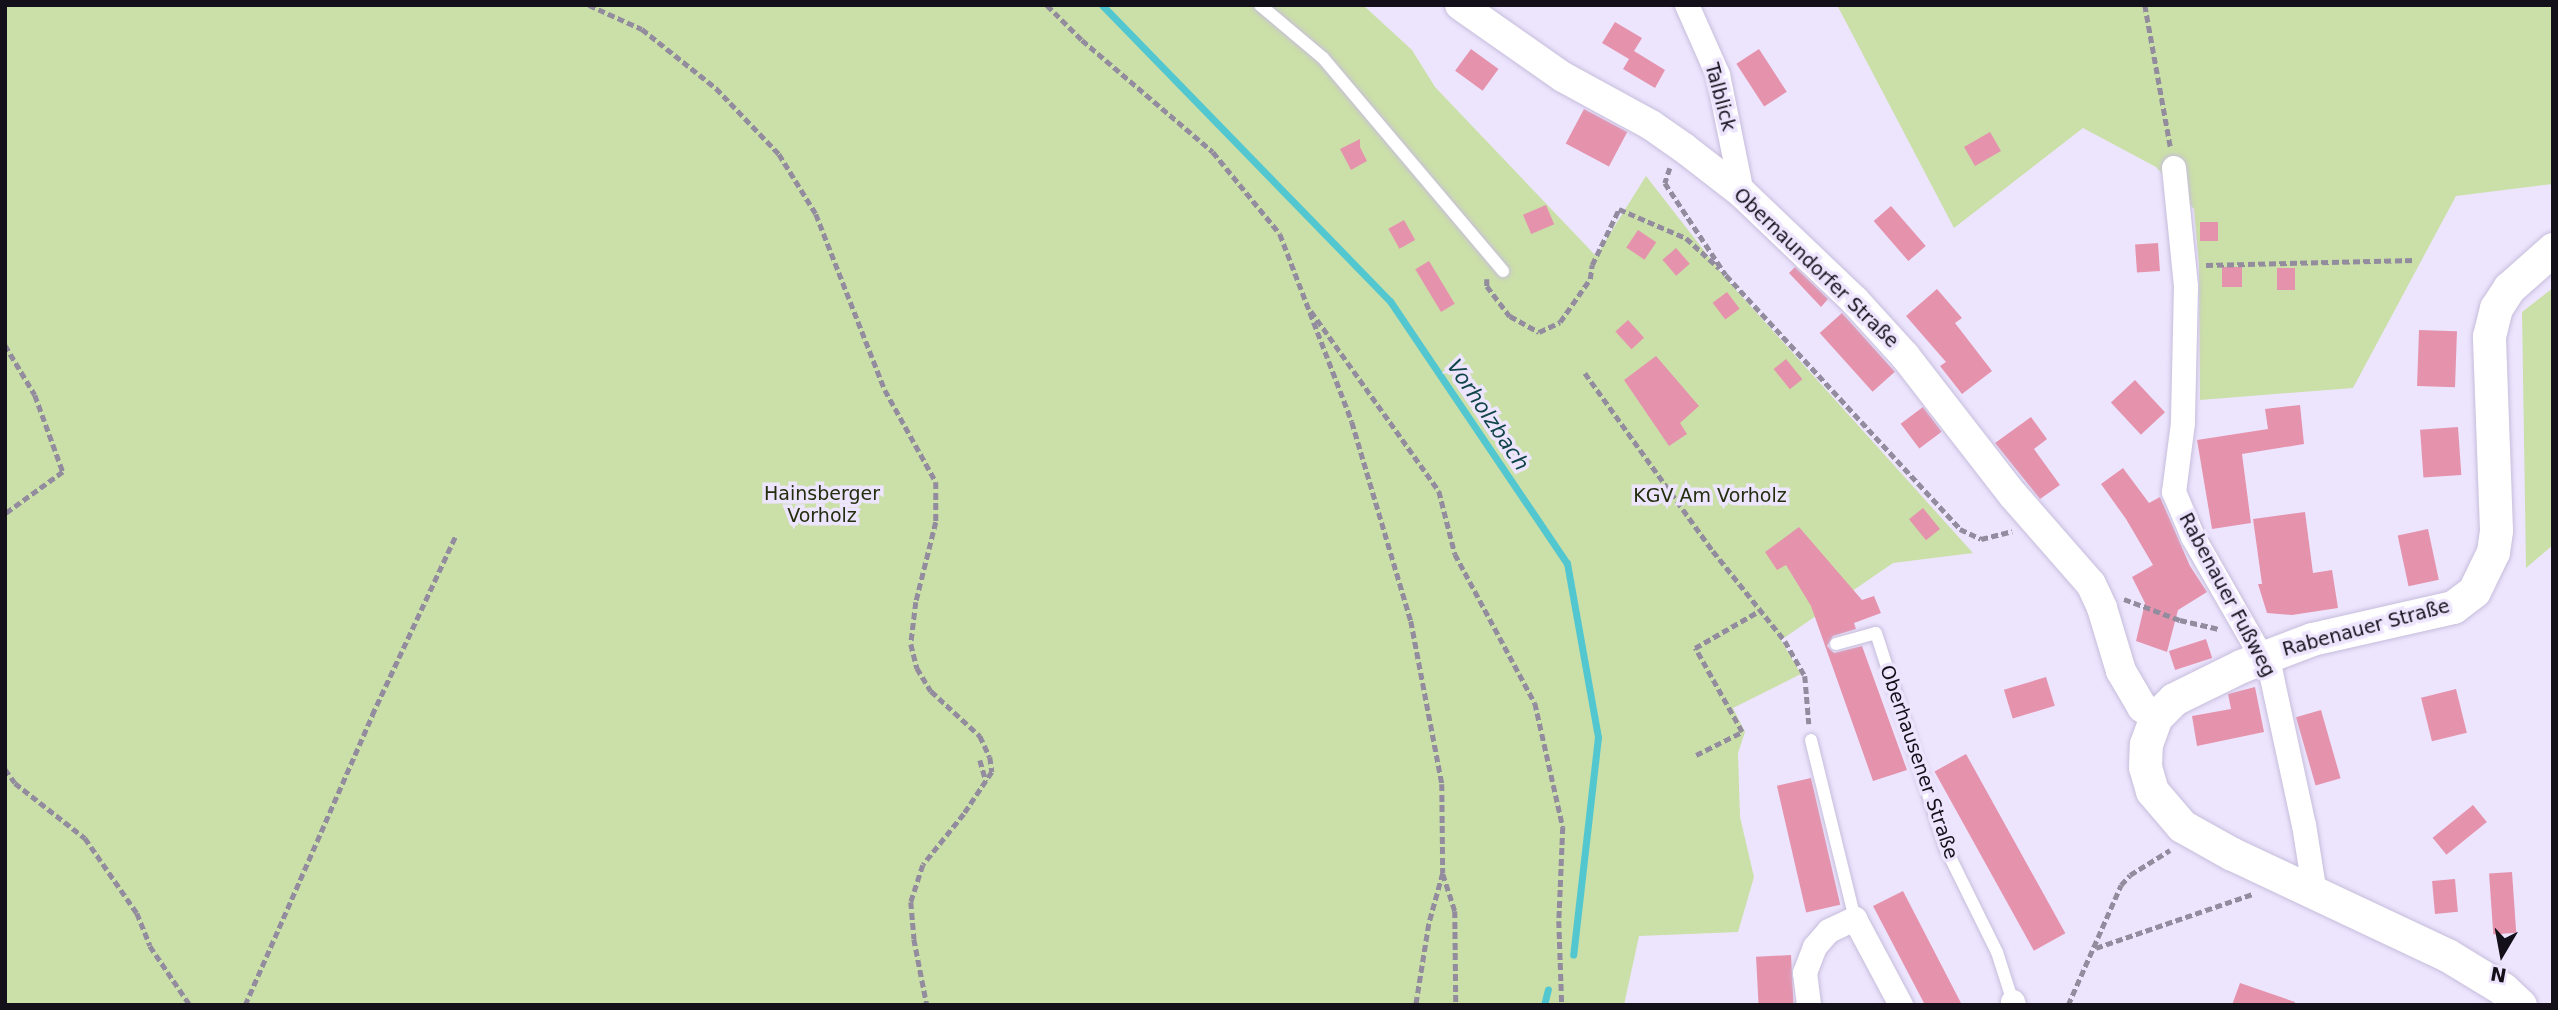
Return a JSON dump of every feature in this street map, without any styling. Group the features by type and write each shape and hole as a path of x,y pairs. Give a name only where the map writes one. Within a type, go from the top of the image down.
{"main road":[{"name":"Rabenauer Straße","path":"2156,717 2174,699 2255,644 2312,639 2453,607 2474,591 2493,552 2496,530 2489,336 2496,308 2509,288 2553,249"},
{"path":"2156,717 2146,744 2145,766 2152,791 2184,828 2271,882 2315,894 2447,955 2503,989 2520,1005"}],"street":[{"name":"Obernaundorfer Straße","path":"1460,5 1563,77 1651,125 1684,148 1742,193 1855,300 1905,356 2034,519 2091,584 2102,608 2121,671 2142,707 2156,717"},
{"name":"Talblick","path":"1687,5 1718,75 1742,193"},
{"name":"Rabenauer Fußweg","path":"2174,169 2184,265 2183,423 2174,492 2193,537 2271,673 2304,825 2315,894"},
{"path":"1809,1005 1805,973 1815,947 1829,931 1855,919 1901,1005"}],"lane":[{"path":"1260,5 1297,34 1341,77 1503,271"},
{"name":"Oberhausener Straße","path":"1836,644 1876,633 1945,847 1997,952 2014,1003"},
{"path":"1811,740 1855,919"}],"path":[{"path":"589,5 642,29 716,88 779,154 816,214 885,390 936,482 936,522 916,602 912,644 917,668 931,691 980,736 990,757 992,772 923,865 911,902 914,939 927,1005"},
{"path":"1047,5 1082,40 1213,152 1280,234 1352,422 1411,621 1442,784 1443,873 1429,924 1416,1005"},
{"path":"2145,5 2167,111 2174,169"},
{"path":"1684,148 1668,171 1665,183 1726,275"},
{"path":"1488,253 1487,286 1510,316 1539,332 1560,322 1590,279 1592,265 1619,209 1686,238 1726,275 1960,529 1981,540 2014,531 2034,519"},
{"path":"2184,265 2415,260"},
{"path":"1307,304 1439,491 1455,554 1535,703 1563,827 1559,922 1562,1005"},
{"path":"5,345 35,395 64,472 5,514"},
{"path":"1585,373 1759,611 1785,641 1803,672 1811,740"},
{"path":"245,1005 372,715 456,535"},
{"path":"2091,584 2180,620 2255,644"},
{"path":"1696,755 1742,732 1695,648 1759,611"},
{"path":"980,760 986,782"},
{"path":"5,769 15,783 85,838 137,913 150,946 190,1005"},
{"path":"2068,1005 2121,885 2130,874 2168,852 2184,828"},
{"path":"1443,873 1455,911 1456,1005"},
{"path":"2095,948 2271,882"}],"green space":[{"name":"Hainsberger Vorholz","path":"5,5 1363,5 1412,50 1435,87 1596,256 1646,176 1727,280 1973,553 1893,563 1781,640 1801,674 1733,708 1745,732 1738,753 1740,817 1754,877 1738,932 1639,936 1624,1005 5,1005"},
{"path":"1837,5 2553,5 2553,184 2456,196 2353,388 2200,400 2199,265 2194,209 2156,167 2083,128 1954,228"},
{"path":"2553,288 2553,545 2526,568 2522,312"}],"building":[{"path":"1615,22 1642,38 1634,51 1665,70 1655,88 1623,69 1629,59 1602,43"},
{"path":"1471,49 1499,69 1483,91 1455,71"},
{"path":"1759,49 1787,92 1764,106 1736,64"},
{"path":"1584,109 1627,132 1609,166 1566,143"},
{"path":"1990,132 2001,151 1975,166 1964,147"},
{"path":"1360,139 1360,147 1367,161 1351,170 1340,149"},
{"path":"1546,205 1554,224 1531,234 1523,215"},
{"path":"1891,206 1926,246 1908,261 1874,221"},
{"path":"1404,220 1415,240 1399,249 1388,229"},
{"path":"2200,222 2218,222 2218,241 2200,241"},
{"path":"1638,230 1656,242 1644,260 1626,247"},
{"path":"2158,243 2160,271 2137,273 2135,245"},
{"path":"1676,248 1690,264 1676,276 1662,260"},
{"path":"1429,261 1455,304 1441,312 1415,269"},
{"path":"1795,267 1828,299 1821,307 1789,273"},
{"path":"2222,267 2242,267 2242,287 2222,287"},
{"path":"2277,268 2295,268 2295,290 2277,290"},
{"path":"1937,289 1962,318 1955,323 1992,371 1962,394 1940,366 1946,362 1906,316"},
{"path":"1727,292 1740,309 1725,320 1713,303"},
{"path":"1842,313 1895,372 1873,392 1820,333"},
{"path":"1628,320 1644,338 1631,349 1615,331"},
{"path":"2419,330 2457,331 2455,387 2417,386"},
{"path":"1656,356 1699,406 1680,423 1687,434 1669,446 1624,380"},
{"path":"1786,359 1802,379 1790,389 1774,369"},
{"path":"2135,380 2165,412 2141,435 2111,403"},
{"path":"2300,405 2304,444 2242,454 2251,523 2212,529 2197,440 2268,429 2265,409"},
{"path":"1923,407 1942,432 1919,449 1901,424"},
{"path":"2031,417 2047,439 2034,449 2060,485 2040,499 1995,443"},
{"path":"2458,427 2461,475 2423,478 2420,430"},
{"path":"2123,468 2149,503 2160,497 2190,566 2207,592 2178,610 2167,652 2136,641 2145,603 2132,577 2153,565 2126,519 2101,484"},
{"path":"1923,508 1940,529 1926,540 1909,519"},
{"path":"2305,512 2313,573 2332,570 2338,608 2292,615 2267,613 2258,584 2262,584 2253,519"},
{"path":"1799,527 1862,600 1874,596 1881,613 1854,623 1856,629 1833,636 1827,646 1834,653 1862,646 1907,770 1873,781 1811,606 1786,565 1777,570 1765,552"},
{"path":"2428,529 2439,580 2408,586 2398,535"},
{"path":"2206,639 2212,658 2175,670 2169,651"},
{"path":"2046,677 2055,706 2013,719 2004,690"},
{"path":"2255,687 2264,732 2197,746 2192,716 2231,709 2228,694"},
{"path":"2456,689 2467,733 2432,741 2421,698"},
{"path":"2321,710 2341,778 2316,785 2296,717"},
{"path":"1966,754 2065,933 2034,951 1935,771"},
{"path":"1811,778 1840,905 1806,913 1777,786"},
{"path":"2473,805 2487,822 2446,855 2433,838"},
{"path":"2512,872 2516,933 2493,934 2489,874"},
{"path":"2455,879 2458,912 2435,914 2432,881"},
{"path":"1903,891 1962,1005 1925,1005 1873,906"},
{"path":"1791,955 1794,1005 1759,1005 1756,957"},
{"path":"2240,983 2295,1002 2294,1005 2232,1005"}],"waterway":[{"name":"Vorholzbach","path":"1102,5 1390,301 1567,563 1598,737 1573,955"},
{"name":"Vorholzbach","path":"1544,1005 1548,989"}],"park label":[{"name":"KGV Am Vorholz","path":"1710,496"}]}
